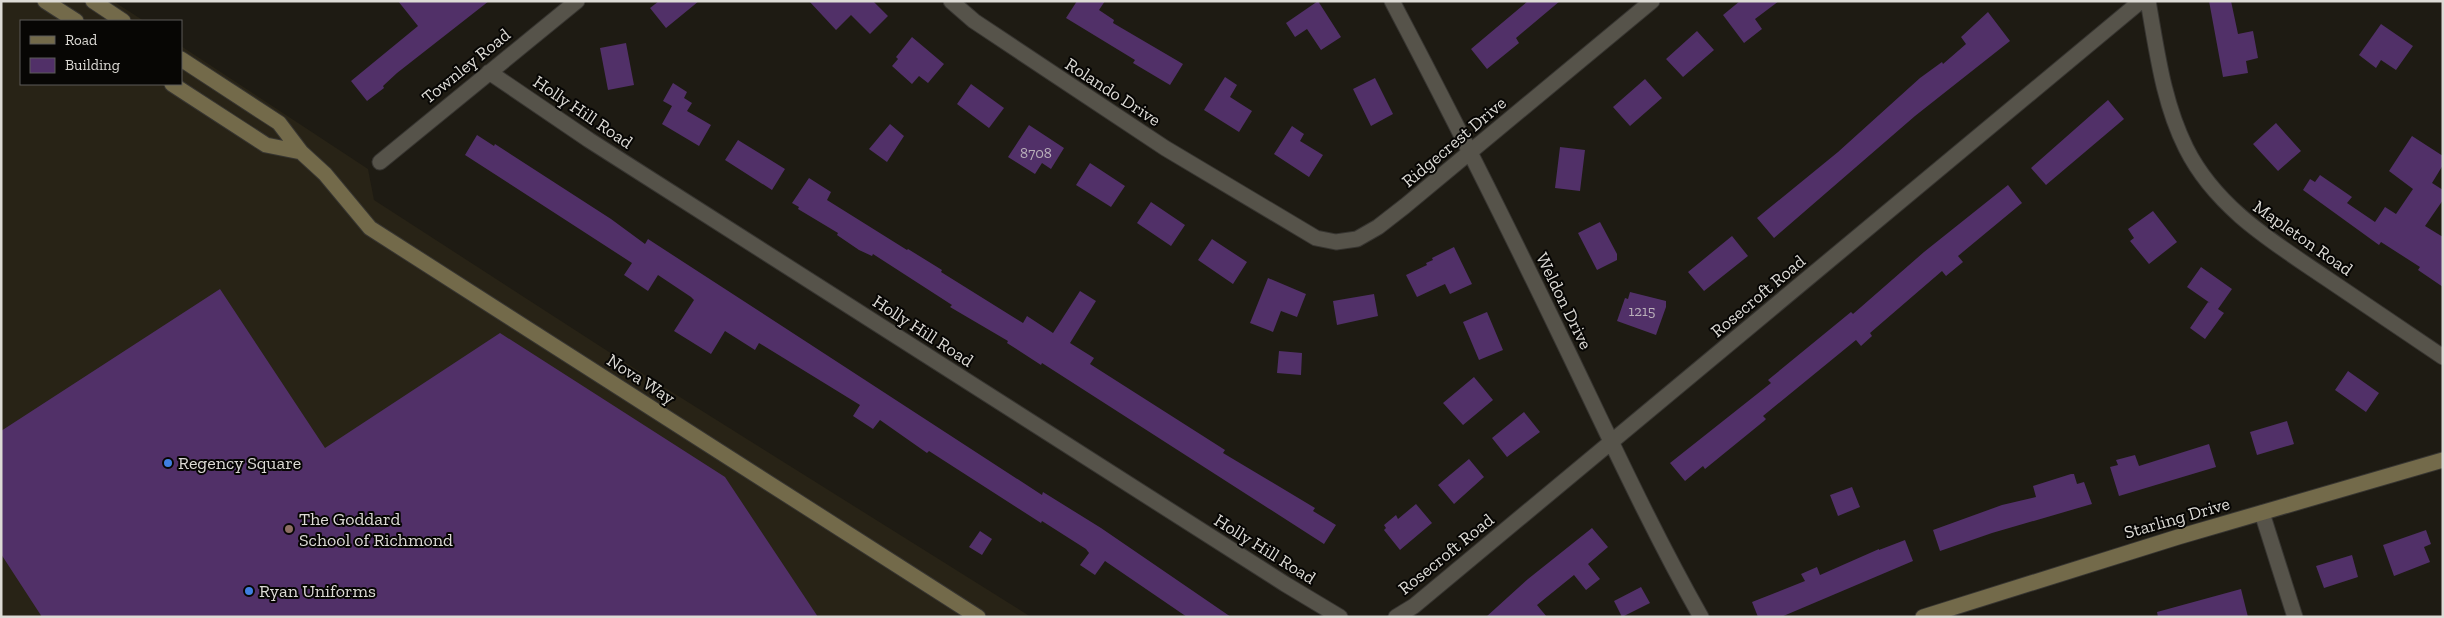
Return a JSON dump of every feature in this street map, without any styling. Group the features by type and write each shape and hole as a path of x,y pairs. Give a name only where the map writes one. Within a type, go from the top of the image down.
{"street":[{"path":"45,1 74,20"},
{"path":"93,1 122,20"},
{"name":"Townley Road","path":"380,162 577,1"},
{"name":"Rolando Drive","path":"951,1 974,22 1057,78 1165,148 1261,205"},
{"name":"Weldon Drive","path":"1392,1 1472,152 1612,442 1701,617"},
{"name":"Ridgecrest Drive","path":"1261,205 1316,238 1345,242 1357,239 1378,227 1472,152 1652,1"},
{"name":"Rosecroft Road","path":"1396,617 1414,606 2141,1"},
{"name":"Mapleton Road","path":"2148,1 2163,86 2175,125 2186,149 2208,182 2249,226 2443,357"},
{"path":"182,60 279,123 301,152"},
{"name":"Holly Hill Road","path":"489,72 623,162 1276,579 1340,617"},
{"path":"174,85 266,145 301,152"},
{"name":"Nova Way","path":"301,152 325,174 370,228 978,617"},
{"name":"Starling Drive","path":"1924,617 2159,543 2443,460"},
{"path":"2262,513 2296,617"}],"shaded area":[{"name":"Regency Square","path":"1,1 113,1 142,20 20,20 20,85 182,85 182,47 368,169 374,200 640,372 1031,617 1,617"}],"building":[{"path":"398,1 489,1 397,73 383,86 384,88 367,101 351,81 418,26"},
{"path":"659,1 699,1 666,28 650,8"},
{"path":"809,1 873,1 888,16 870,34 851,15 836,30"},
{"path":"1077,1 1105,1 1099,10 1114,20 1113,23 1183,64 1170,85 1133,63 1135,60 1066,18"},
{"path":"1318,1 1341,37 1321,50 1307,29 1295,37 1286,23"},
{"path":"1528,1 1560,1 1516,38 1519,43 1487,69 1471,49"},
{"path":"1740,1 1779,1 1755,19 1762,29 1744,43 1723,15"},
{"path":"2209,1 2231,1 2238,34 2253,31 2258,58 2246,61 2248,73 2223,77"},
{"path":"1988,12 2010,41 1915,116 1774,238 1757,218 1838,152 1920,78 1942,62 1943,64 1966,44 1961,37"},
{"path":"2381,24 2413,46 2396,70 2381,60 2376,68 2359,55"},
{"path":"1697,31 1714,50 1683,77 1666,59"},
{"path":"912,37 944,64 928,83 919,76 912,84 892,66 898,59 896,57"},
{"path":"626,43 634,85 608,90 600,48"},
{"path":"1225,77 1237,85 1230,97 1252,111 1239,132 1204,110"},
{"path":"1375,78 1393,114 1371,126 1353,89"},
{"path":"1645,79 1662,98 1630,126 1613,107"},
{"path":"673,83 687,92 684,98 692,103 687,111 711,125 699,146 662,124 672,106 663,101"},
{"path":"971,84 1004,108 989,128 957,104"},
{"path":"2108,100 2124,119 2046,185 2031,168"},
{"path":"2276,123 2301,151 2278,171 2253,144"},
{"path":"890,124 904,136 887,162 869,149"},
{"path":"1029,125 1064,148 1051,169 1042,163 1035,174 1008,157"},
{"path":"1292,126 1304,134 1300,141 1323,155 1309,177 1274,154"},
{"path":"477,135 494,146 495,144 611,219 645,244 648,239 1042,495 1043,492 1101,528 1231,617 1187,617 1105,561 1095,575 1080,565 1089,553 1086,549 1042,521 1041,523 929,451 927,453 880,420 873,429 853,416 860,405 759,343 755,350 725,331 711,354 674,331 694,300 691,297 658,275 648,291 624,275 632,263 465,155"},
{"path":"2412,136 2443,156 2443,165 2432,183 2443,190 2443,200 2425,226 2443,237 2443,287 2418,270 2420,267 2381,242 2379,245 2303,190 2310,179 2315,182 2320,175 2352,197 2347,203 2375,222 2385,207 2396,214 2413,189 2389,171"},
{"path":"738,140 785,169 772,190 725,160"},
{"path":"1560,147 1585,150 1580,191 1555,188"},
{"path":"1090,163 1125,186 1111,207 1076,185"},
{"path":"809,178 831,192 827,200 942,270 941,272 1023,323 1027,316 1053,333 1080,291 1096,301 1070,343 1094,358 1090,364 1225,450 1223,453 1315,508 1313,511 1336,525 1324,544 1042,363 1041,365 1007,343 1008,341 950,307 952,305 873,254 872,256 859,250 837,235 838,233 798,209 799,207 792,203"},
{"path":"2008,185 2022,203 1958,256 1963,262 1946,276 1942,271 1870,333 1872,336 1861,346 1856,340 1763,416 1766,419 1764,421 1705,469 1703,466 1685,481 1670,463 1771,383 1768,380 1851,312 1853,314 1924,252"},
{"path":"1151,202 1185,225 1171,246 1137,223"},
{"path":"2153,211 2177,242 2149,264 2130,241 2134,238 2128,229"},
{"path":"1600,222 1617,254 1617,260 1597,270 1578,233"},
{"path":"1732,236 1748,256 1704,291 1688,272"},
{"path":"1212,239 1247,262 1233,284 1198,260"},
{"path":"1454,247 1472,284 1450,294 1445,284 1417,297 1406,275 1427,265 1426,263 1433,260 1432,258"},
{"path":"2201,267 2232,289 2218,309 2224,313 2205,339 2190,328 2208,302 2210,303 2187,287"},
{"path":"1268,278 1306,294 1297,317 1281,311 1273,332 1250,323"},
{"path":"220,289 325,448 500,333 725,477 818,617 42,617 1,554 1,431"},
{"path":"1630,292 1666,301 1666,307 1656,335 1617,321 1625,298 1628,299"},
{"path":"1374,294 1378,316 1337,325 1333,301"},
{"path":"1487,312 1503,350 1479,360 1463,322"},
{"path":"1279,351 1302,353 1301,375 1277,373"},
{"path":"2348,371 2379,393 2366,412 2335,390"},
{"path":"1474,377 1493,400 1463,425 1443,403"},
{"path":"1524,412 1540,432 1507,457 1492,438"},
{"path":"2287,421 2294,444 2257,455 2250,432"},
{"path":"2209,444 2216,467 2119,496 2110,467 2118,465 2116,460 2135,455 2139,466"},
{"path":"1469,459 1484,477 1454,504 1438,485"},
{"path":"2074,474 2077,484 2084,482 2092,504 1992,533 1940,551 1933,530 2002,505 2036,497 2033,486"},
{"path":"1852,487 1860,507 1838,516 1830,495"},
{"path":"1416,504 1432,523 1400,550 1384,530 1386,528 1384,525 1396,515 1398,519"},
{"path":"1592,528 1608,547 1588,564 1600,579 1586,590 1574,575 1537,605 1547,617 1486,617 1528,579"},
{"path":"2426,530 2431,544 2424,547 2430,562 2394,576 2383,545"},
{"path":"980,531 992,539 982,555 969,547"},
{"path":"1905,540 1913,561 1781,617 1758,617 1752,602 1805,581 1801,574 1817,567 1820,575 1879,549"},
{"path":"2352,555 2358,577 2324,588 2316,566"},
{"path":"1641,587 1650,603 1622,617 1614,601"},
{"path":"2241,589 2248,617 2158,617 2157,612"}],"place":[{"name":"Regency Square","path":"168,463"},
{"name":"The Goddard School of Richmond","path":"289,529"},
{"name":"Ryan Uniforms","path":"249,591"}]}
